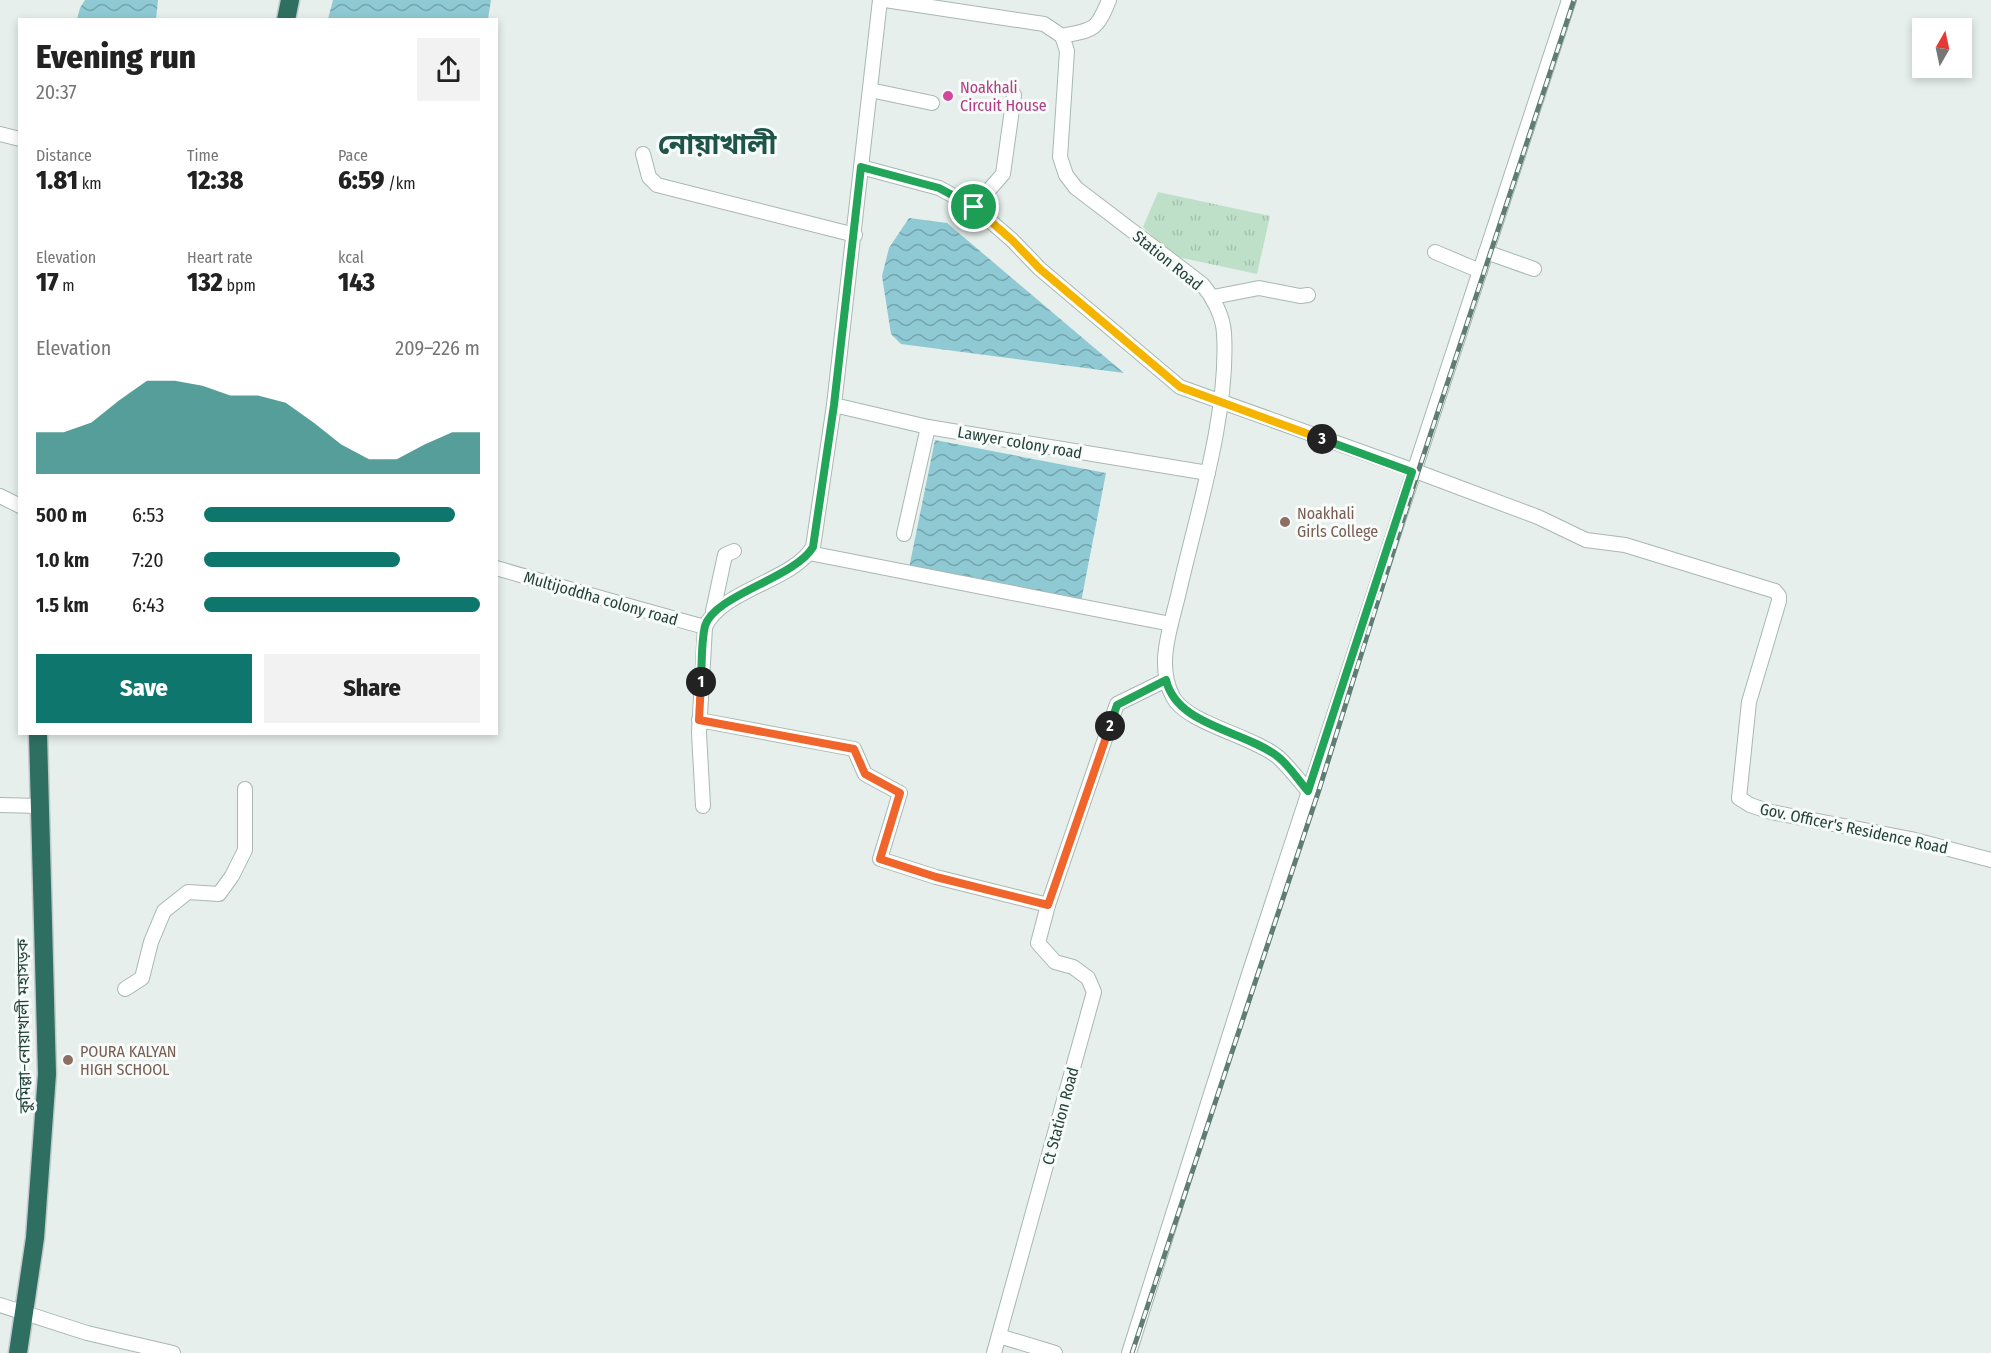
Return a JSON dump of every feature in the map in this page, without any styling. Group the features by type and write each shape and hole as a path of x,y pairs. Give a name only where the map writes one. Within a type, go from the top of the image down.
{"highway":[{"path":"286,18 290,0"},
{"name":"কুমিল্লা–নোয়াখালী মহাসড়ক","path":"18,1353 38,1204 47,1074 38,735"}],"street":[{"path":"809,553 820,506 829,450 880,0"},
{"path":"885,0 952,5 1044,24 1062,36 1092,30 1100,21 1109,0"},
{"path":"1129,1353 1308,791 1569,0"},
{"name":"Station Road","path":"1062,36 1067,51 1060,157 1066,175 1076,188 1202,284 1213,297 1224,331 1221,401 1208,473 1163,671 1174,700 1183,710 1240,736 1278,757 1308,791"},
{"path":"870,90 932,103"},
{"path":"974,207 1003,174 1014,95"},
{"path":"0,134 18,138"},
{"path":"643,154 649,177 657,185 855,235"},
{"name":"Gov. Officer's Residence Road","path":"861,167 939,188 974,207 1012,240 1040,269 1180,387 1538,517 1586,540 1625,545 1775,591 1779,596 1779,601 1749,702 1739,798 1750,805 1771,812 1911,839 1991,860"},
{"path":"1434,252 1480,271"},
{"path":"1486,252 1534,269"},
{"path":"1213,297 1259,288 1300,296 1308,295"},
{"name":"Lawyer colony road","path":"834,405 928,426 1208,473"},
{"path":"904,534 928,426"},
{"path":"0,496 18,505"},
{"path":"713,611 725,555 734,551"},
{"path":"703,806 699,720 700,623 713,611 809,553 1172,624"},
{"name":"Multijoddha colony road","path":"498,569 605,598 652,614 700,623"},
{"path":"699,720 854,749 865,774 900,793 880,859 936,877 1048,905 1117,705 1166,680"},
{"path":"125,989 142,978 151,942 164,911 188,892 219,894 232,876 245,850 245,789"},
{"path":"0,805 40,806"},
{"name":"Ct Station Road","path":"994,1353 1094,992 1088,978 1073,967 1054,962 1038,943 1048,905"},
{"path":"0,1305 87,1333 173,1353"},
{"path":"999,1336 1055,1353"}],"green space":[{"path":"1158,192 1270,216 1257,274 1173,256 1143,227"}],"water":[{"path":"85,0 158,0 156,18 77,18"},
{"path":"333,0 491,0 488,18 328,18"},
{"path":"909,218 947,223 1124,373 901,344 891,334 882,276 889,248"},
{"path":"935,440 1106,473 1081,602 909,568"}],"railway":[{"path":"1132,1353 1319,790 1418,472 1574,0"}],"place":[{"name":"Noakhali Circuit House","path":"948,96"},
{"name":"Noakhali Girls College","path":"1285,522"},
{"name":"POURA KALYAN HIGH SCHOOL","path":"68,1060"}],"district":[{"name":"নোয়াখালী","path":"717,144"}],"route":[{"path":"861,167 939,188 974,207 1012,240 1040,269 1180,387 1412,472 1308,791 1278,757 1240,736 1183,710 1174,700 1166,680 1117,705 1048,905 936,877 880,859 892,826 900,793 865,774 858,763 854,749 699,720 705,627 713,611 797,562 813,547 834,405 861,167"}]}
